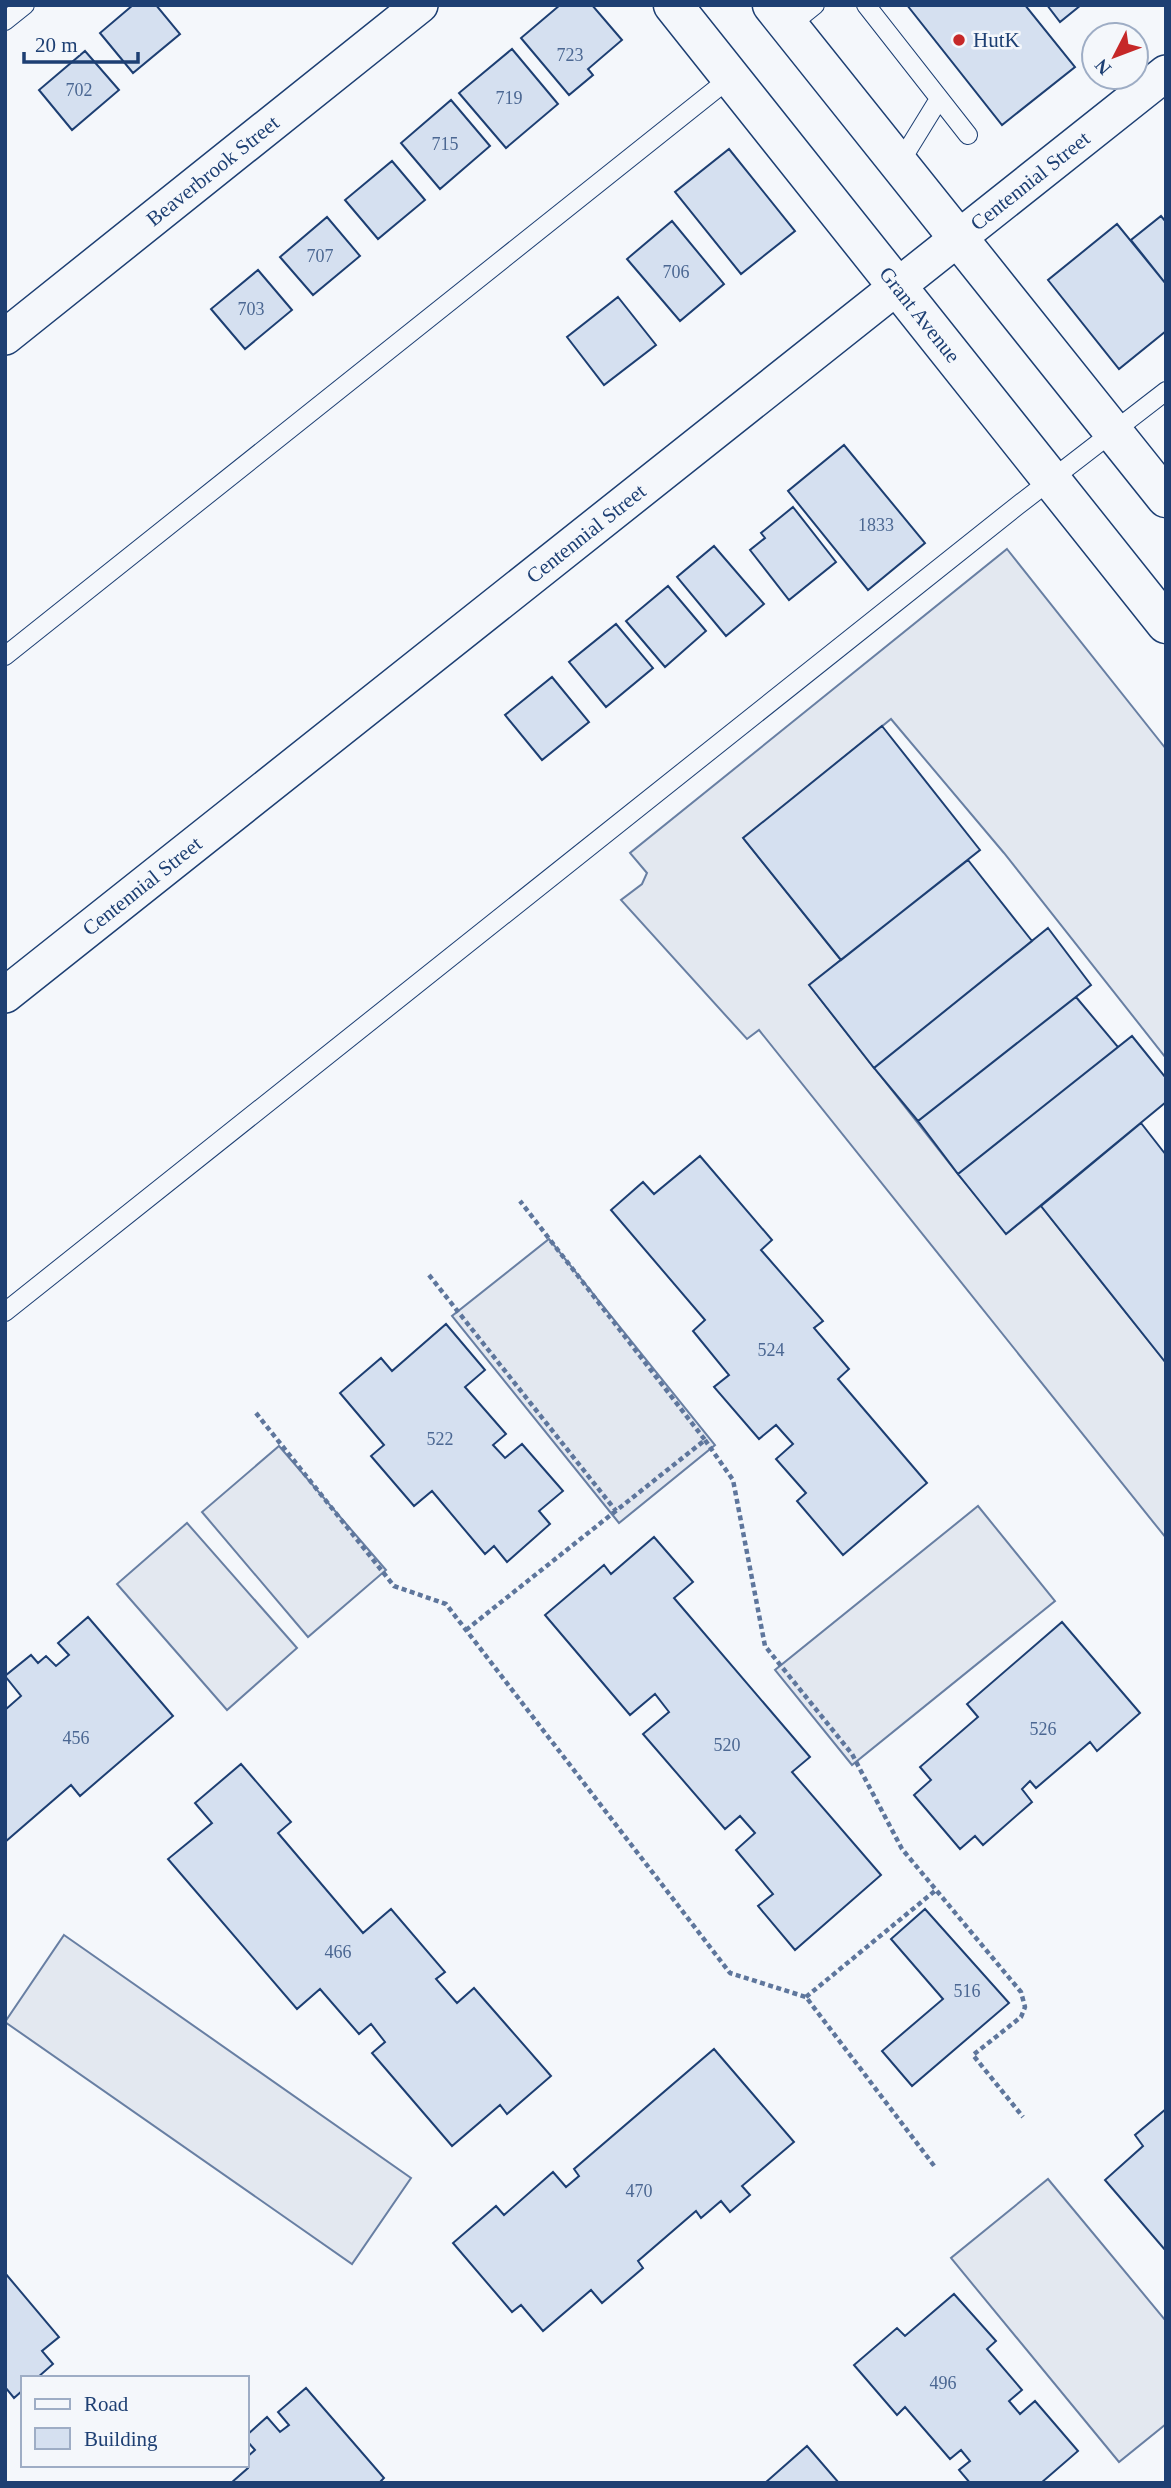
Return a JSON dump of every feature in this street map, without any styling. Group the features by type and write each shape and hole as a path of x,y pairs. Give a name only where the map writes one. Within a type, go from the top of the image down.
{"main road":[{"name":"Grant Avenue","path":"673,5 1166,624"},
{"path":"792,12 899,164 1166,498"}],"street":[{"name":"Beaverbrook Street","path":"5,337 420,5"},
{"name":"Centennial Street","path":"5,995 1166,73"}],"lane":[{"path":"5,21 25,5"},
{"path":"866,5 968,135"},
{"path":"5,656 730,78"},
{"path":"899,164 939,99"},
{"path":"5,1312 1051,479 1166,391"}],"path":[{"path":"520,1201 733,1480 765,1646 852,1754 902,1849 1021,1992 1025,2007 1021,2017 973,2055 1023,2117"},
{"path":"429,1275 616,1511"},
{"path":"256,1413 394,1586 446,1604 730,1973 806,1997 936,2167"},
{"path":"466,1630 705,1440"},
{"path":"806,1997 936,1890"}],"shaded area":[{"path":"1007,549 1166,749 1166,1058 1004,853 891,719 744,839 841,960 810,986 958,1174 1007,1233 1041,1206 1166,1363 1166,1538 759,1030 747,1039 621,900 642,884 647,873 630,853"},
{"path":"549,1239 715,1445 619,1523 452,1316"},
{"path":"279,1446 386,1570 308,1637 202,1512"},
{"path":"978,1506 1055,1601 852,1765 775,1670"},
{"path":"187,1523 297,1648 227,1710 117,1584"},
{"path":"64,1935 411,2178 352,2264 5,2022"},
{"path":"1048,2179 1166,2321 1166,2424 1119,2462 951,2258"}],"building":[{"path":"133,5 156,5 180,34 133,73 100,33"},
{"path":"560,5 592,5 622,40 588,69 593,75 569,95 521,38"},
{"path":"907,5 1025,5 1075,67 1002,125"},
{"path":"1047,5 1081,5 1060,22"},
{"path":"512,49 558,104 506,148 459,93"},
{"path":"85,51 119,90 72,130 39,90"},
{"path":"451,100 490,146 440,189 401,143"},
{"path":"729,149 795,231 741,274 675,192"},
{"path":"392,161 425,200 378,239 345,200"},
{"path":"1161,216 1166,222 1166,284 1131,240"},
{"path":"327,217 360,256 313,295 280,257"},
{"path":"672,221 724,284 680,321 627,259"},
{"path":"1117,224 1166,284 1166,331 1119,369 1048,280"},
{"path":"258,270 292,310 245,349 211,309"},
{"path":"618,297 656,345 604,385 567,337"},
{"path":"844,445 925,543 868,590 788,491"},
{"path":"793,507 836,562 789,600 750,550 765,538 761,533"},
{"path":"714,546 764,604 726,636 677,577"},
{"path":"668,586 706,631 665,667 626,621"},
{"path":"616,624 653,668 606,707 569,662"},
{"path":"552,677 589,722 542,760 505,715"},
{"path":"882,726 980,850 841,960 743,838"},
{"path":"968,860 1032,941 874,1068 809,985"},
{"path":"1048,928 1091,985 918,1121 874,1068"},
{"path":"1076,997 1118,1047 958,1174 918,1121"},
{"path":"1132,1036 1166,1078 1166,1102 1006,1234 958,1174"},
{"path":"1141,1123 1166,1155 1166,1363 1041,1206"},
{"path":"700,1156 772,1240 761,1250 823,1321 814,1328 849,1369 838,1379 927,1483 843,1555 797,1501 806,1493 776,1459 793,1444 776,1425 759,1439 714,1387 729,1375 693,1331 705,1320 611,1210 643,1182 654,1194"},
{"path":"446,1324 485,1370 465,1387 506,1434 493,1445 505,1458 522,1444 563,1491 539,1511 550,1524 507,1562 494,1546 485,1554 432,1491 414,1506 371,1456 384,1445 340,1393 381,1358 392,1371"},
{"path":"654,1537 693,1582 674,1598 810,1757 792,1772 881,1875 795,1950 758,1906 773,1894 736,1850 755,1833 740,1816 725,1829 643,1734 669,1712 655,1694 630,1715 545,1615 604,1565 611,1574"},
{"path":"88,1617 173,1716 80,1796 71,1785 5,1842 5,1710 21,1696 5,1676 31,1655 38,1663 46,1656 56,1666 69,1655 58,1643"},
{"path":"1062,1622 1140,1713 1097,1751 1090,1742 1036,1788 1030,1781 1022,1789 1032,1802 983,1845 975,1836 960,1849 914,1795 931,1780 920,1767 978,1717 967,1704"},
{"path":"241,1764 291,1822 278,1833 363,1933 391,1909 445,1972 436,1979 457,2003 474,1988 551,2076 507,2114 500,2105 452,2146 372,2053 385,2042 371,2024 359,2034 320,1989 297,2009 168,1859 212,1823 195,1803"},
{"path":"925,1909 1009,2003 912,2086 882,2051 943,1999 891,1939"},
{"path":"714,2049 794,2142 742,2186 750,2195 730,2212 721,2201 701,2218 696,2211 638,2261 643,2268 602,2303 591,2290 543,2331 521,2305 512,2312 453,2243 496,2206 504,2215 553,2172 566,2187 579,2176 574,2169"},
{"path":"1166,2109 1166,2251 1105,2180 1143,2146 1135,2135"},
{"path":"5,2273 59,2337 42,2351 53,2364 39,2376 21,2376 21,2392 14,2398 5,2387"},
{"path":"954,2294 996,2341 987,2349 1022,2390 1009,2401 1020,2414 1035,2401 1078,2451 1041,2483 970,2483 959,2470 970,2461 961,2450 950,2459 905,2407 897,2415 854,2365 897,2328 905,2336"},
{"path":"306,2388 384,2478 379,2483 231,2483 248,2468 248,2456 255,2450 248,2442 248,2434 267,2417 280,2432 289,2425 278,2412"},
{"path":"807,2446 839,2483 765,2483"}],"place":[{"name":"HutK","path":"959,40"}]}
